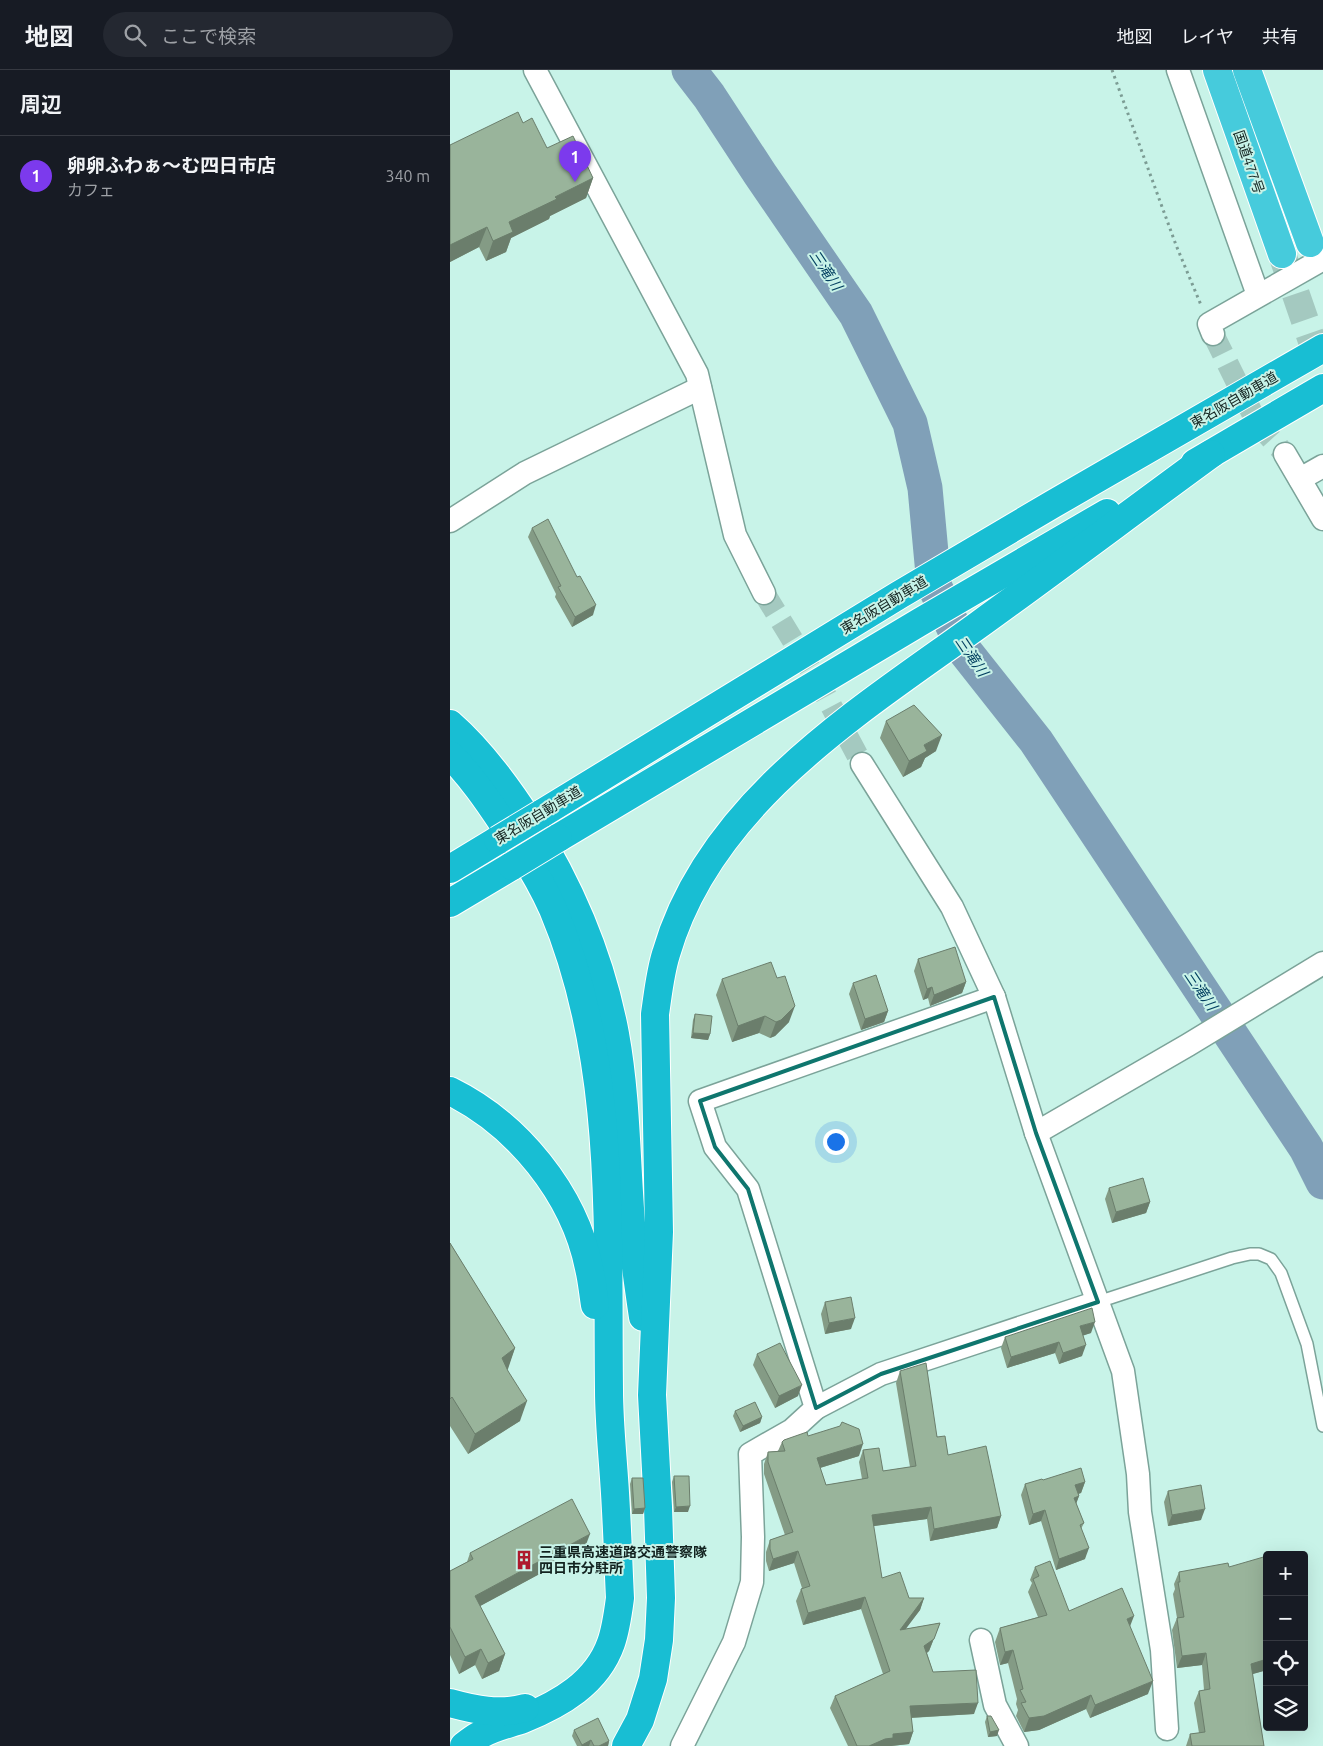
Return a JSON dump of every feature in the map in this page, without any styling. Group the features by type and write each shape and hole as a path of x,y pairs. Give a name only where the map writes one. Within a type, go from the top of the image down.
{"highway":[{"name":"国道477号","path":"1217,70 1282,254"},
{"name":"国道477号","path":"1247,70 1316,251"},
{"name":"東名阪自動車道","path":"450,869 1053,504 1323,348"},
{"path":"652,1395 659,1232 655,1014 666,953 677,922 694,887 712,858 733,829 805,753 856,713 937,655 1072,545 1211,454 1323,388"},
{"path":"450,903 920,622 1072,545"},
{"path":"450,724 478,752 542,841 576,909 592,949 615,1035 621,1079 632,1235 652,1395 661,1598 659,1640 653,1679 640,1720 626,1746"},
{"path":"450,755 494,810 517,844 535,876 561,930 586,1009 600,1090 604,1132 608,1257 609,1393 620,1598 611,1644 601,1665 588,1681 570,1695 548,1708 481,1734 464,1746"},
{"path":"450,859 498,840"},
{"path":"450,1091 487,1113 533,1155 551,1179 568,1208 589,1266 609,1393"},
{"path":"450,1703 470,1709 492,1712 519,1709 569,1692 588,1681"}],"street":[{"path":"535,70 697,374 735,535 764,593"},
{"path":"1178,70 1258,296"},
{"path":"1211,329 1258,296 1316,251"},
{"path":"450,521 525,473 700,388"},
{"path":"1285,454 1323,519"},
{"path":"1300,479 1323,466"},
{"path":"862,764 952,907 994,997 1036,1133 1123,1371 1138,1474 1140,1512 1162,1650 1167,1729"},
{"path":"1036,1133 1188,1045 1323,963"},
{"path":"816,1408 748,1189 715,1147 700,1101 994,997"},
{"path":"682,1746 734,1642 752,1582 753,1537 750,1454 792,1430 816,1408 881,1374 1098,1302"},
{"path":"980,1640 995,1705 1012,1745"}],"lane":[{"path":"1098,1302 1232,1258 1259,1254 1271,1259 1281,1273 1307,1344 1323,1426"}],"path":[{"path":"1112,70 1176,244 1211,329"}],"highlighted area":[{"path":"994,997 1036,1133 1098,1302 881,1374 816,1408 748,1189 715,1147 700,1101"}],"building":[{"path":"518,112 523,123 532,118 547,148 573,136 593,178 555,197 557,199 509,222 513,232 493,241 487,227 450,245 450,145"},
{"path":"548,519 577,577 580,576 596,605 575,617 558,587 561,586 532,528"},
{"path":"914,705 942,735 924,745 927,751 909,761 886,721"},
{"path":"955,947 966,982 934,995 932,987 927,989 918,959"},
{"path":"771,962 777,978 785,976 795,1006 781,1020 776,1022 765,1016 738,1026 722,979"},
{"path":"876,975 888,1011 865,1019 853,983"},
{"path":"695,1014 712,1016 710,1034 693,1033"},
{"path":"1143,1178 1150,1202 1116,1212 1109,1188"},
{"path":"450,1243 515,1348 502,1358 527,1401 475,1434 452,1397 450,1399"},
{"path":"851,1297 855,1318 829,1323 825,1302"},
{"path":"1092,1308 1095,1322 1080,1326 1086,1345 1063,1353 1059,1342 1011,1357 1005,1337"},
{"path":"780,1343 802,1385 779,1396 757,1354"},
{"path":"926,1363 937,1437 945,1436 948,1455 986,1446 1001,1516 934,1529 931,1507 872,1515 882,1578 900,1572 909,1598 924,1598 900,1630 940,1623 934,1639 924,1646 933,1672 976,1670 978,1703 910,1706 913,1732 893,1734 893,1738 885,1739 869,1746 857,1746 835,1696 890,1671 865,1597 808,1613 801,1589 810,1586 798,1551 773,1559 770,1540 793,1532 768,1462 768,1452 785,1451 782,1442 784,1440 807,1432 808,1436 840,1426 842,1422 859,1429 863,1444 817,1458 826,1485 868,1478 863,1450 879,1448 883,1471 916,1466 900,1371"},
{"path":"755,1402 762,1417 743,1426 735,1411"},
{"path":"1081,1468 1085,1482 1075,1485 1079,1496 1074,1498 1084,1523 1080,1525 1089,1548 1059,1559 1045,1510 1033,1514 1025,1484"},
{"path":"674,1476 689,1476 690,1506 676,1507"},
{"path":"632,1478 643,1478 645,1508 634,1509"},
{"path":"1201,1485 1205,1509 1172,1515 1168,1491"},
{"path":"572,1499 590,1534 475,1596 505,1654 488,1663 481,1649 465,1657 450,1627 450,1571 473,1559 470,1553"},
{"path":"1263,1557 1263,1660 1251,1664 1264,1746 1192,1746 1190,1734 1205,1732 1199,1691 1210,1689 1206,1653 1182,1656 1177,1618 1184,1617 1178,1582 1180,1582 1179,1572 1228,1563 1229,1567"},
{"path":"1050,1561 1069,1611 1122,1588 1134,1616 1127,1619 1153,1681 1095,1705 1091,1695 1044,1716 1029,1718 1021,1703 1026,1702 1020,1690 1023,1689 1013,1650 1005,1652 1000,1628 1047,1615 1033,1579 1039,1576 1035,1567"},
{"path":"987,1716 991,1716 999,1730 990,1732"},
{"path":"598,1718 609,1741 599,1746 594,1746 591,1740 582,1745 574,1730"}],"waterway":[{"name":"三滝川","path":"689,70 709,96 856,314 910,423 925,488 934,585 964,650 1036,741 1306,1148 1323,1182"}],"tunnel":[{"path":"1282,254 1323,373"},
{"path":"1213,334 1257,423 1285,454"},
{"path":"764,593 820,685 862,764"}],"place":[{"name":"卵卵ふわぁ～む四日市店","path":"575,182"},
{"name":"三重県高速道路交通警察隊 四日市分駐所","path":"524,1560"}]}
